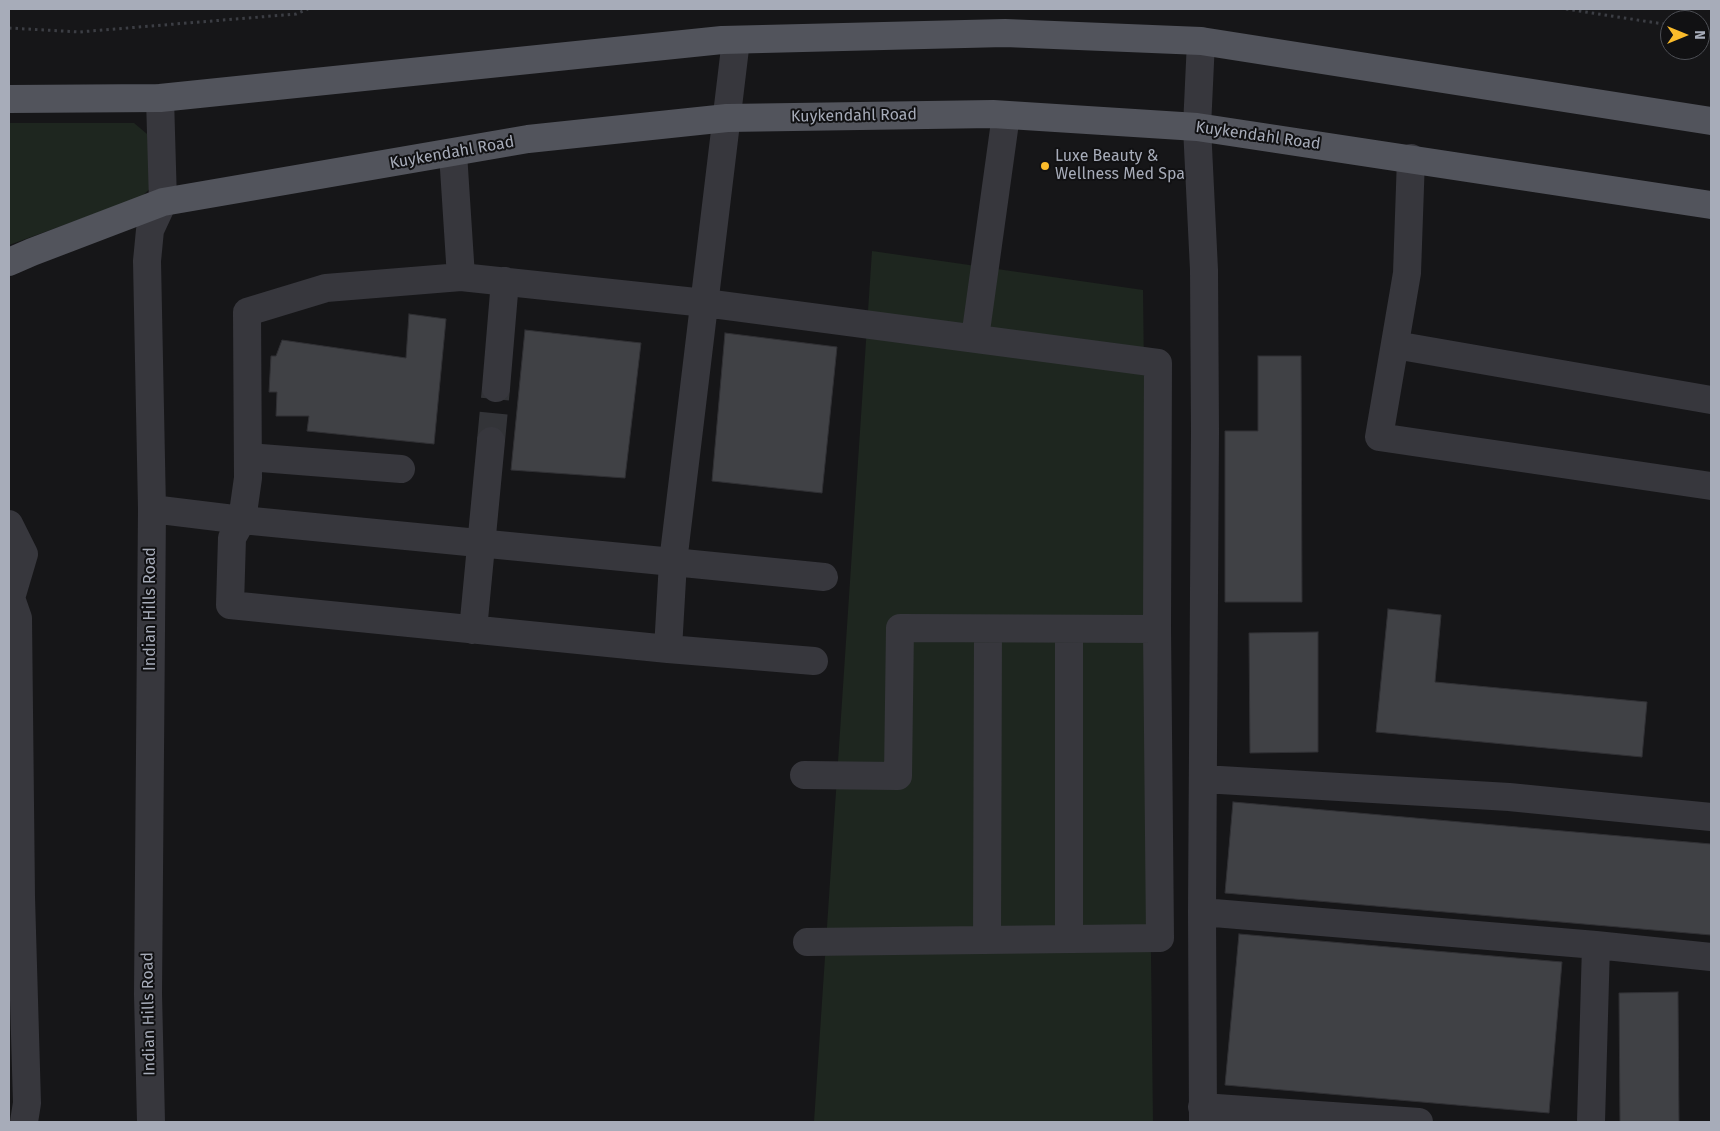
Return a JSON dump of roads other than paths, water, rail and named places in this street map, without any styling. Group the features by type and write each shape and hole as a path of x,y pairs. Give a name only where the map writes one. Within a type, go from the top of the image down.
{"main road":[{"path":"9,99 160,98 712,41 1005,33 1201,41 1711,120"},
{"name":"Kuykendahl Road","path":"9,262 163,202 528,139 727,118 1006,115 1197,127 1711,205"}],"street":[{"path":"668,650 673,562 736,40"},
{"path":"1201,41 1197,127 1204,280 1205,432 1202,1115 1419,1122"},
{"name":"Indian Hills Road","path":"151,1122 148,994 152,509 147,262 150,230 163,202 160,98"},
{"path":"975,338 1006,115"},
{"path":"454,153 462,277"},
{"path":"1411,158 1407,273 1380,437 1711,486"},
{"path":"808,942 1160,938 1156,629 1158,363 704,302 462,277 326,288 246,312 248,478 242,520 232,538 230,605 668,650 814,661"},
{"path":"496,388 505,281"},
{"path":"1394,345 1711,400"},
{"path":"473,630 491,441"},
{"path":"248,457 401,469"},
{"path":"152,509 242,520 824,577"},
{"path":"9,524 24,554 10,597 18,618 15,897 27,1103 24,1122"},
{"path":"804,775 898,776 900,628 1156,629"},
{"path":"987,940 988,628"},
{"path":"1069,628 1069,939"},
{"path":"1203,779 1508,797 1711,817"},
{"path":"1202,912 1596,945 1711,957"},
{"path":"1591,1122 1596,945"}],"tunnel":[{"path":"491,441 496,388"}],"place":[{"name":"Luxe Beauty & Wellness Med Spa","path":"1045,166"}]}
